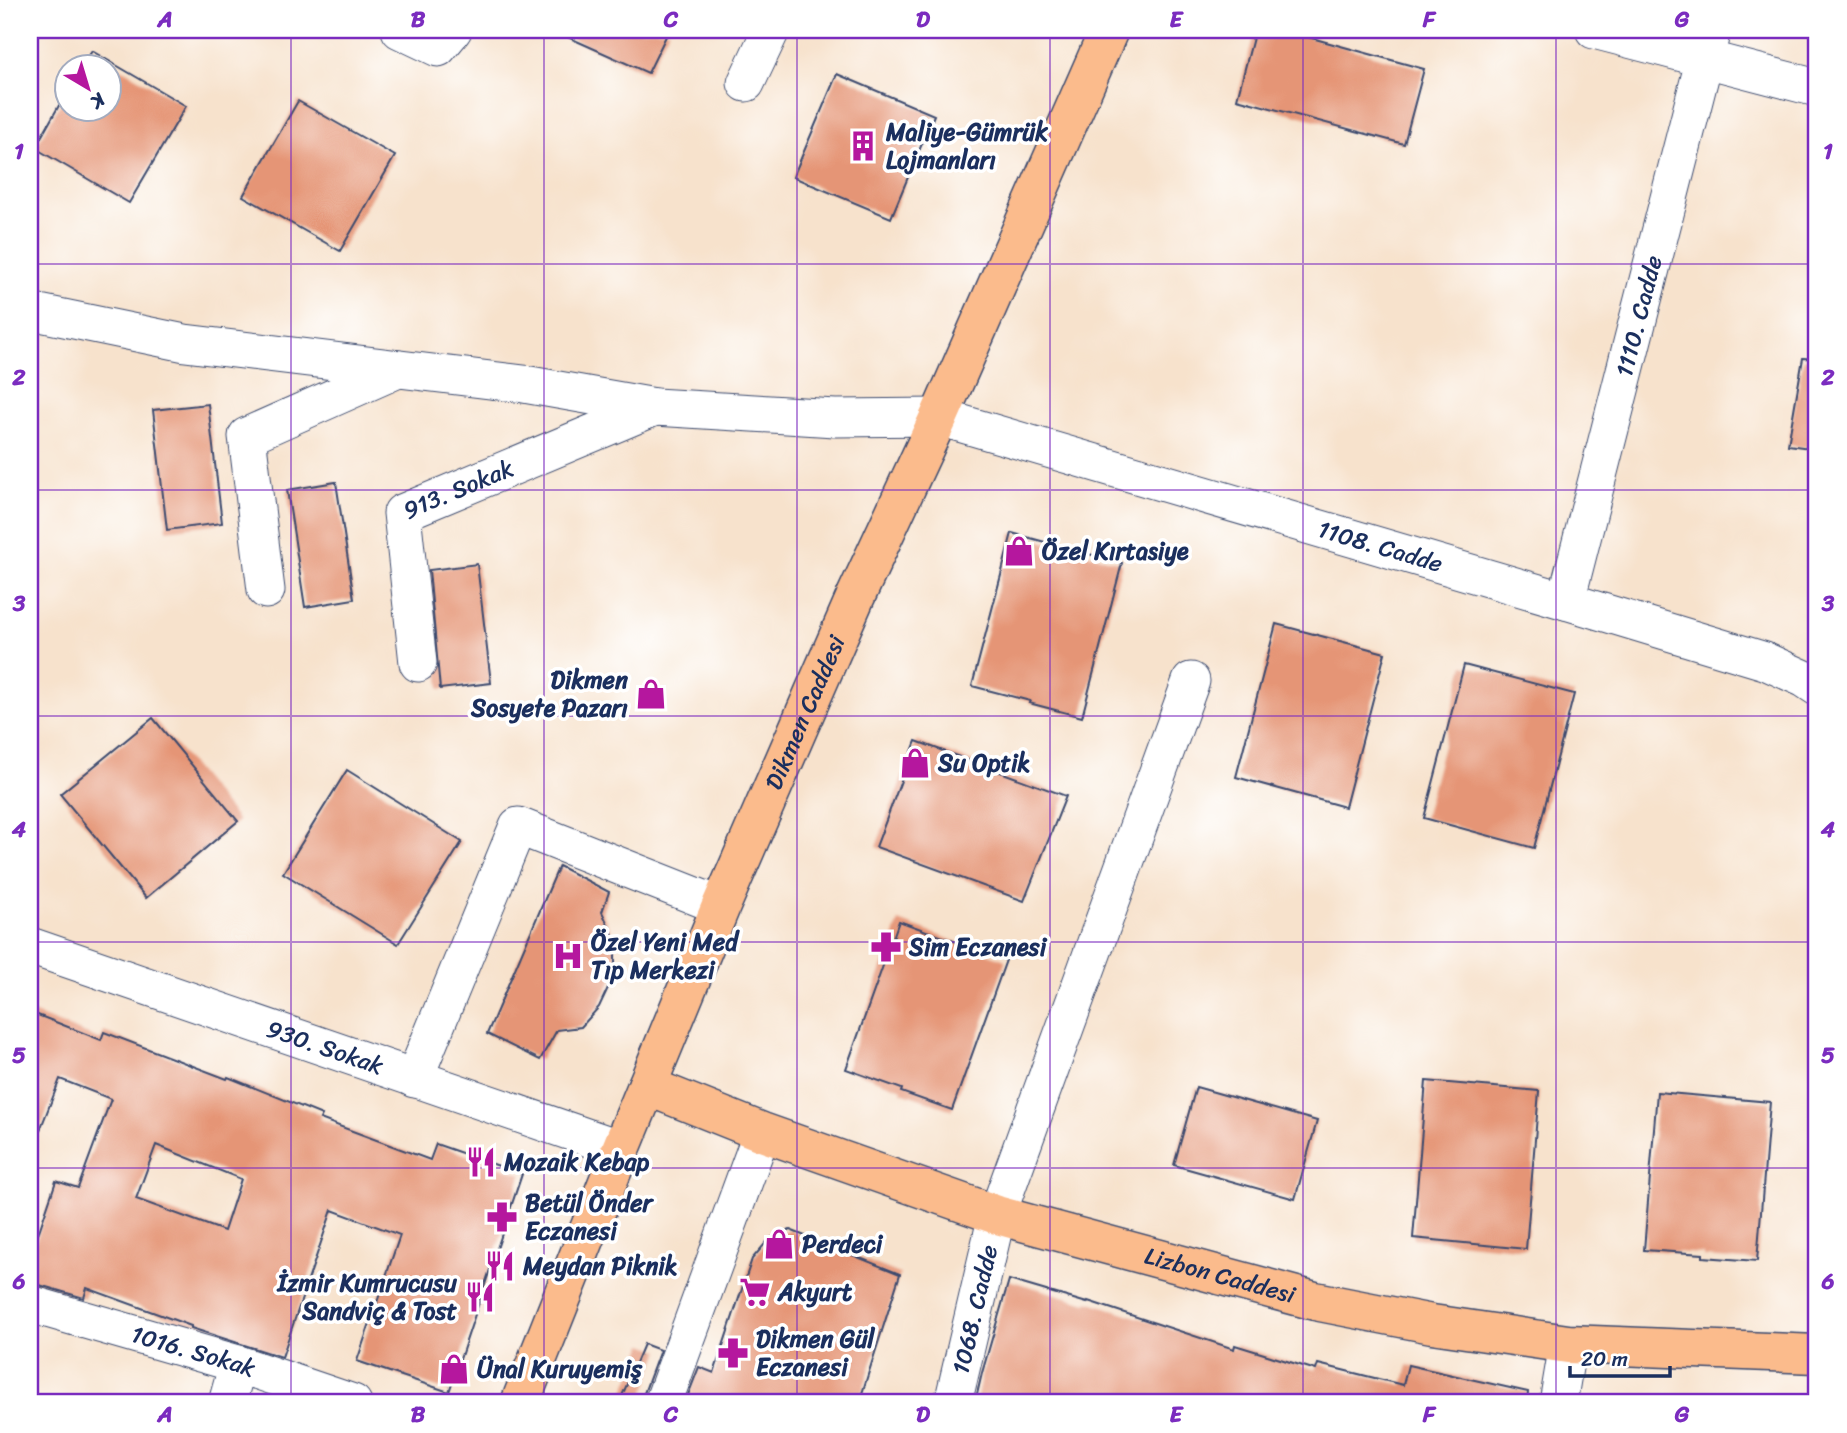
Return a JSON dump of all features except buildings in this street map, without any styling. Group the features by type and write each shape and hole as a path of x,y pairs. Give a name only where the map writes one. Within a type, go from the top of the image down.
{"main road":[{"name":"Dikmen Caddesi","path":"520,1403 721,906 855,598 939,417 1109,30"},
{"name":"Lizbon Caddesi","path":"647,1086 762,1132 997,1215 1315,1301 1432,1324 1568,1344 1817,1354"}],"street":[{"path":"400,30 446,39"},
{"path":"746,83 771,30"},
{"path":"1594,30 1709,45 1817,88"},
{"name":"1110. Cadde","path":"1566,601 1709,45"},
{"name":"913. Sokak","path":"30,310 185,343 524,384 655,407 835,418 939,417"},
{"path":"267,590 247,436 399,369"},
{"name":"913. Sokak","path":"418,663 401,513 655,407"},
{"name":"1108. Cadde","path":"939,417 1765,661 1805,678 1817,687"},
{"name":"1068. Cadde","path":"953,1403 997,1215 1191,681"},
{"path":"414,1079 518,826 721,906"},
{"name":"930. Sokak","path":"30,946 621,1149"},
{"path":"663,1403 762,1132"},
{"name":"1016. Sokak","path":"30,1304 238,1364 354,1403"},
{"path":"1558,1403 1568,1344"},
{"path":"227,1403 238,1364"}],"place":[{"name":"Maliye-Gümrük Lojmanları","path":"863,146"},
{"name":"Özel Kırtasiye","path":"1019,551"},
{"name":"Dikmen Sosyete Pazarı","path":"651,694"},
{"name":"Su Optik","path":"915,763"},
{"name":"Sim Eczanesi","path":"886,947"},
{"name":"Özel Yeni Med Tıp Merkezi","path":"568,956"},
{"name":"Mozaik Kebap","path":"481,1162"},
{"name":"Betül Önder Eczanesi","path":"502,1217"},
{"name":"Perdeci","path":"779,1244"},
{"name":"Meydan Piknik","path":"500,1266"},
{"name":"Akyurt","path":"755,1292"},
{"name":"İzmir Kumrucusu Sandviç & Tost","path":"480,1297"},
{"name":"Dikmen Gül Eczanesi","path":"733,1353"},
{"name":"Ünal Kuruyemiş","path":"454,1369"}]}
